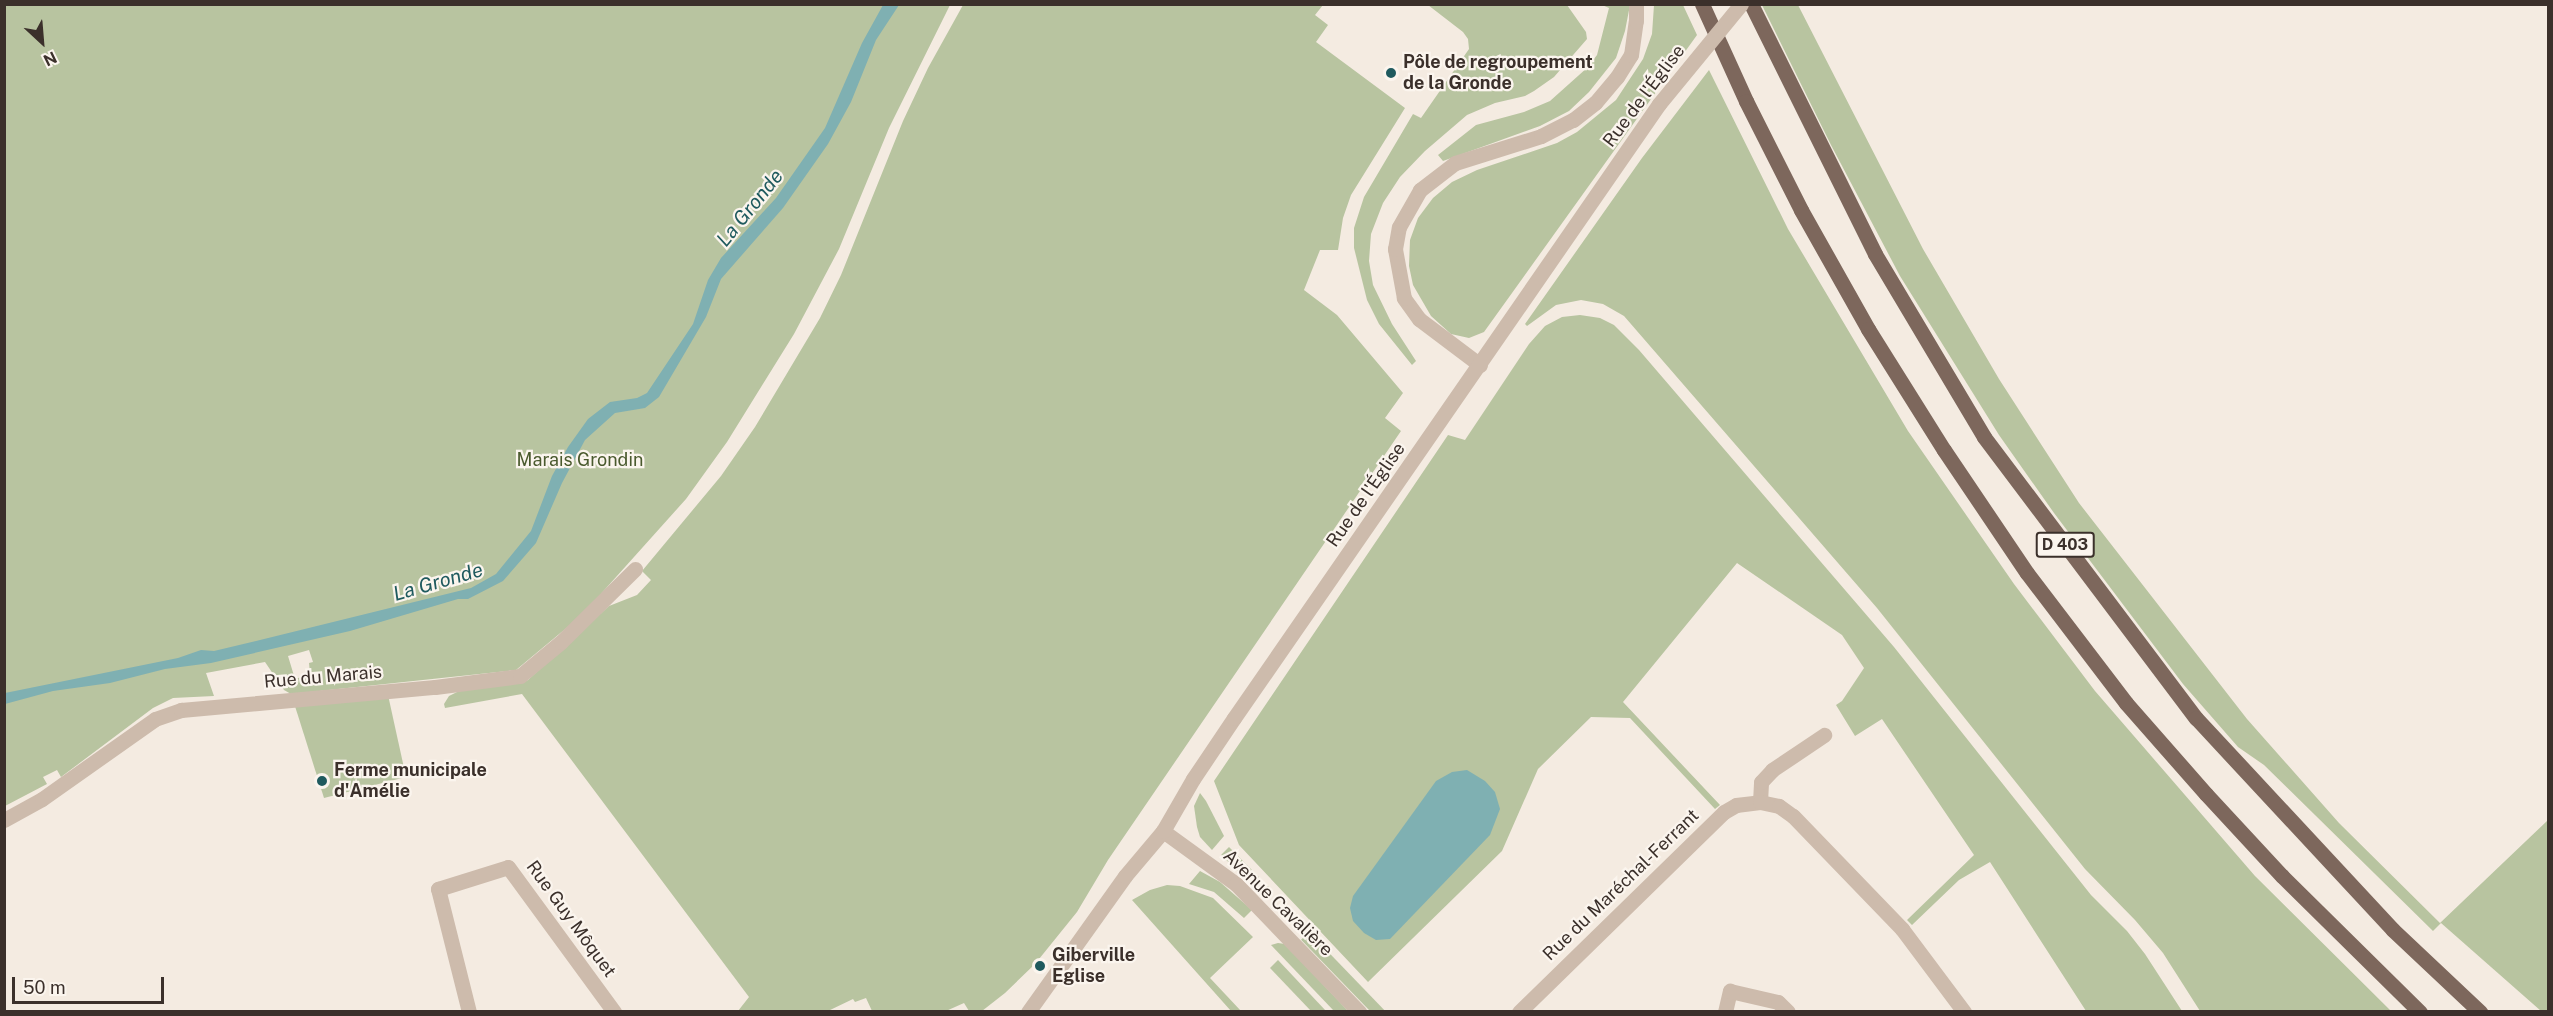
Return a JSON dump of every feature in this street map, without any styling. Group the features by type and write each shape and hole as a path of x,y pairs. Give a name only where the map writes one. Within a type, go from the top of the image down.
{"main road":[{"name":"D 403","path":"1702,4 1761,130 1868,328 1944,450 2027,573 2126,703 2206,794 2282,876 2420,1011"},
{"name":"D 403","path":"1751,4 1875,254 1984,437 2196,718 2393,930 2480,1011"}],"street":[{"path":"1480,365 1419,319 1404,298 1395,249 1399,227 1420,190 1455,163 1541,136 1573,120 1594,103 1617,77 1631,55 1636,4"},
{"name":"Rue de l'Église","path":"1028,1011 1125,876 1163,831 1192,779 1659,104 1741,4"},
{"name":"Rue du Marais","path":"4,820 42,799 155,719 181,710 435,687 520,676 561,642 635,569"},
{"path":"1824,735 1772,770 1761,782 1760,802 1779,806 1793,816 1902,929 1964,1011"},
{"name":"Rue du Maréchal-Ferrant","path":"1519,1011 1724,812 1736,805 1760,802"},
{"name":"Avenue Cavalière","path":"1163,831 1236,884 1359,1011"},
{"name":"Rue Guy Môquet","path":"469,1011 438,889 508,867 614,1011"},
{"path":"1725,1011 1730,991 1778,1002 1788,1011"}],"green space":[{"name":"Marais Grondin","path":"4,5 950,5 889,128 839,249 794,334 727,442 686,499 582,615 516,670 291,694 284,690 265,662 206,673 214,696 173,698 153,708 61,777 57,770 43,777 47,784 5,806","holes":["309,650 313,662 309,663 310,674 295,679 288,656"]},
{"path":"963,5 1323,5 1315,15 1328,25 1316,42 1405,108 1351,195 1343,218 1338,250 1320,250 1304,290 1337,315 1403,393 1385,418 1401,431 1108,860 1077,912 1035,964 1005,993 982,1011 969,1011 964,1003 946,1011 872,1011 866,998 855,1002 853,999 828,1011 738,1011 749,997 522,694 445,708 444,704 449,696 461,690 521,683 528,680 609,606 637,595 651,580 642,571 721,476 755,427 820,318 841,275 903,121 928,68"},
{"path":"1428,5 1567,5 1586,32 1587,39 1554,77 1534,91 1525,96 1495,103 1467,115 1425,151 1400,177 1383,203 1371,234 1369,261 1373,285 1392,324 1416,361 1412,365 1379,324 1367,300 1354,248 1354,228 1364,197 1413,114 1421,118 1469,49 1468,39 1463,32"},
{"path":"1602,5 1630,5 1625,31 1616,58 1589,92 1569,111 1540,126 1443,161 1438,155 1476,125 1524,112 1550,101 1588,67 1597,55 1609,8"},
{"path":"1654,5 1683,5 1697,35 1484,332 1469,338 1451,334 1431,316 1413,285 1409,266 1410,240 1418,218 1433,198 1452,182 1477,170 1557,143 1577,132 1616,100 1643,59 1652,34"},
{"path":"1762,5 1798,5 1923,249 1999,379 2079,503 2247,719 2339,823 2440,923 2548,820 2548,1011 2541,1011 2441,923 2433,931 2264,765 2238,747 2183,684 2054,513 1999,435 1900,276 1831,145"},
{"path":"1709,70 1788,229 1908,431 2014,584 2095,691 2255,876 2391,1011 2200,1011 2163,953 2135,920 2085,869 1877,608 1624,316 1603,304 1581,300 1556,305 1527,326 1525,324 1642,158"},
{"path":"1580,315 1600,318 1614,325 1639,350 1894,647 2091,895 2127,931 2145,954 2182,1011 2086,1011 1990,862 1959,880 1912,925 1907,920 1974,855 1882,719 1855,736 1836,705 1842,701 1864,668 1842,635 1737,563 1623,702 1720,805 1715,809 1630,718 1591,717 1538,769 1502,851 1368,982 1239,845 1214,781 1448,435 1465,440 1529,344 1545,326 1562,317"},
{"path":"388,695 406,777 324,798 294,703"},
{"path":"1200,793 1224,836 1212,850 1200,837 1197,827 1194,806"},
{"path":"1229,847 1272,890 1264,898 1221,855"},
{"path":"1200,871 1220,882 1252,910 1244,918 1214,892 1189,884"},
{"path":"1167,885 1180,886 1213,898 1253,937 1210,978 1241,1011 1231,1011 1132,900 1150,890"},
{"path":"1309,932 1385,1011 1371,1012 1301,940"},
{"path":"1285,944 1348,1011 1334,1011 1271,945"},
{"path":"1278,960 1326,1011 1311,1011 1270,968"}],"water":[{"path":"883,5 899,5 876,40 851,102 828,144 783,208 721,279 706,317 659,397 645,408 615,413 585,440 562,483 536,543 503,581 468,599 458,599 350,631 211,663 165,669 110,683 53,691 5,704 5,693 178,658 201,650 214,651 256,641 471,588 496,574 531,531 552,476 568,447 588,419 610,402 637,398 647,393 693,324 708,280 721,258 776,198 825,128 862,43"},
{"path":"1467,770 1485,781 1495,792 1500,809 1490,835 1390,939 1376,940 1364,933 1353,921 1350,908 1353,896 1436,781 1452,772"}],"place":[{"name":"Pôle de regroupement de la Gronde","path":"1391,73"},
{"name":"Ferme municipale d'Amélie","path":"322,781"},
{"name":"Giberville Eglise","path":"1040,966"}],"water label":[{"name":"La Gronde","path":"750,208"},
{"name":"La Gronde","path":"438,582"}]}
